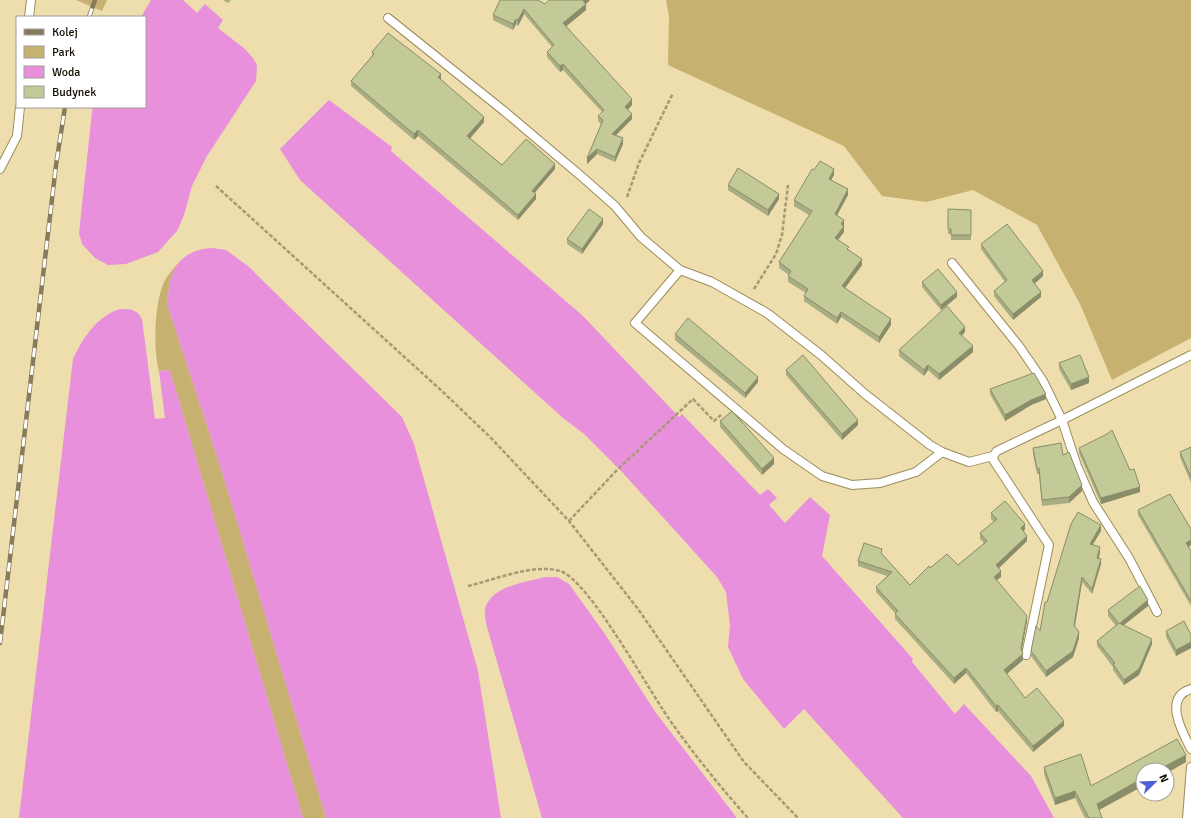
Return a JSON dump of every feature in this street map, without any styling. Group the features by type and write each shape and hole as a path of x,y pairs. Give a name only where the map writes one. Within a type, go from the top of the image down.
{"lane":[{"path":"28,16 31,0"},
{"path":"388,18 504,111 581,176 621,213 641,237 680,270 712,282 767,313 815,350 864,394 930,445 942,452 969,462 993,456 997,451 1191,355"},
{"path":"0,169 17,136 20,108"},
{"path":"952,263 1020,346 1043,381 1062,420 1077,466 1093,502 1130,558 1157,612"},
{"path":"680,270 635,324 783,449 822,476 852,485 880,483 916,472 942,452"},
{"path":"993,456 994,460 1049,545 1026,655"},
{"path":"1191,689 1182,692 1177,700 1176,714 1181,730 1191,749"},
{"path":"1187,818 1191,767"}],"path":[{"path":"621,213 639,163 673,93"},
{"path":"746,301 776,254 782,235 788,185"},
{"path":"216,186 443,392 491,438 569,521 638,609 744,762 798,818"},
{"path":"569,521 616,471 693,399 714,421 731,404"},
{"path":"468,586 536,569 561,571 580,585 612,629 673,725 748,818"}],"green space":[{"path":"76,0 107,0 102,11"},
{"path":"666,0 1191,0 1191,338 1112,380 1080,304 1037,225 973,190 926,202 882,196 844,146 668,65 669,16"},
{"path":"180,261 170,283 168,307 222,472 326,818 303,818 170,370 159,371 155,339 157,312 161,289 170,272"}],"water":[{"path":"151,0 183,0 197,13 205,4 223,20 218,28 245,49 253,58 257,65 256,81 207,156 192,186 184,215 177,231 158,252 126,264 108,265 95,258 82,244 79,233 92,112 93,108 146,108 146,16 142,16"},
{"path":"329,100 392,147 391,151 582,315 679,417 682,414 760,495 768,489 777,498 769,505 785,523 810,497 830,515 822,556 913,659 912,662 955,714 964,704 1031,776 1054,818 903,818 804,709 784,729 743,679 728,647 730,625 726,592 717,577 622,472 584,434 563,418 300,180 280,149"},
{"path":"213,248 226,250 248,266 402,417 414,444 478,671 501,818 326,818 222,472 168,307 168,295 172,274 177,266 191,253"},
{"path":"120,309 133,310 138,313 142,319 155,419 165,418 159,371 170,370 303,818 19,818 73,359 81,343 98,322 112,312"},
{"path":"545,577 557,577 569,584 605,634 656,713 737,818 542,818 487,627 485,608 493,596 506,588"}],"building":[{"path":"500,0 538,0 545,4 549,0 584,0 583,1 586,4 563,23 632,99 625,107 632,114 612,134 623,138 615,157 597,149 587,158 603,120 598,116 604,110 563,64 560,66 547,52 554,45 524,9 518,20 516,19 513,24 493,15"},
{"path":"388,33 441,74 438,77 484,117 467,136 502,165 526,139 555,164 532,191 536,194 518,215 418,130 414,134 351,81 374,54 372,52"},
{"path":"820,161 834,169 829,179 848,189 835,214 844,220 841,224 844,226 835,238 849,247 847,249 862,259 842,286 891,319 879,337 841,312 837,318 804,296 808,289 788,276 791,271 779,262 812,211 794,200 812,169 814,170"},
{"path":"738,168 779,194 768,210 728,185"},
{"path":"589,209 603,219 582,249 567,239"},
{"path":"948,209 971,210 971,235 951,235 951,229 948,229"},
{"path":"1007,224 1043,271 1032,280 1041,292 1013,314 994,291 1007,280 981,244"},
{"path":"938,269 957,292 941,305 922,282"},
{"path":"947,306 965,327 959,333 973,346 939,374 928,365 924,370 899,350"},
{"path":"688,318 758,377 745,393 675,334"},
{"path":"803,355 858,420 842,434 786,370"},
{"path":"1080,355 1089,377 1071,384 1059,363"},
{"path":"1034,373 1046,394 1031,400 1005,415 990,389"},
{"path":"732,411 774,458 762,469 720,421"},
{"path":"1112,430 1130,470 1134,469 1140,487 1101,498 1079,448"},
{"path":"1061,443 1063,455 1069,452 1082,485 1069,497 1042,500 1039,468 1037,469 1033,448"},
{"path":"1191,447 1191,477 1180,452"},
{"path":"1170,494 1191,529 1191,540 1186,543 1191,551 1191,601 1138,510"},
{"path":"1005,501 1025,524 1021,528 1027,536 996,565 1001,571 994,577 1027,616 1021,648 1023,654 1004,670 1025,698 1037,688 1064,721 1033,746 998,705 996,706 966,668 954,678 895,614 898,611 876,587 892,572 858,561 864,543 882,549 881,553 910,585 929,566 930,568 947,554 958,565 987,541 980,533 997,519 991,513"},
{"path":"1078,512 1101,525 1090,544 1100,547 1097,558 1101,559 1092,589 1082,577 1074,625 1079,632 1073,651 1046,671 1031,651 1036,626 1040,631 1045,602 1047,602 1071,524"},
{"path":"1140,586 1148,600 1119,624 1108,610"},
{"path":"1184,621 1191,635 1191,642 1176,650 1166,631"},
{"path":"1119,623 1152,639 1139,669 1124,680 1113,664 1115,663 1097,641"},
{"path":"1177,739 1186,755 1173,762 1135,762 1135,783 1097,804 1102,818 1089,818 1075,791 1055,798 1044,767 1081,754 1091,786"}],"railway":[{"path":"89,16 95,0"},
{"path":"0,643 56,165 65,108"}]}
